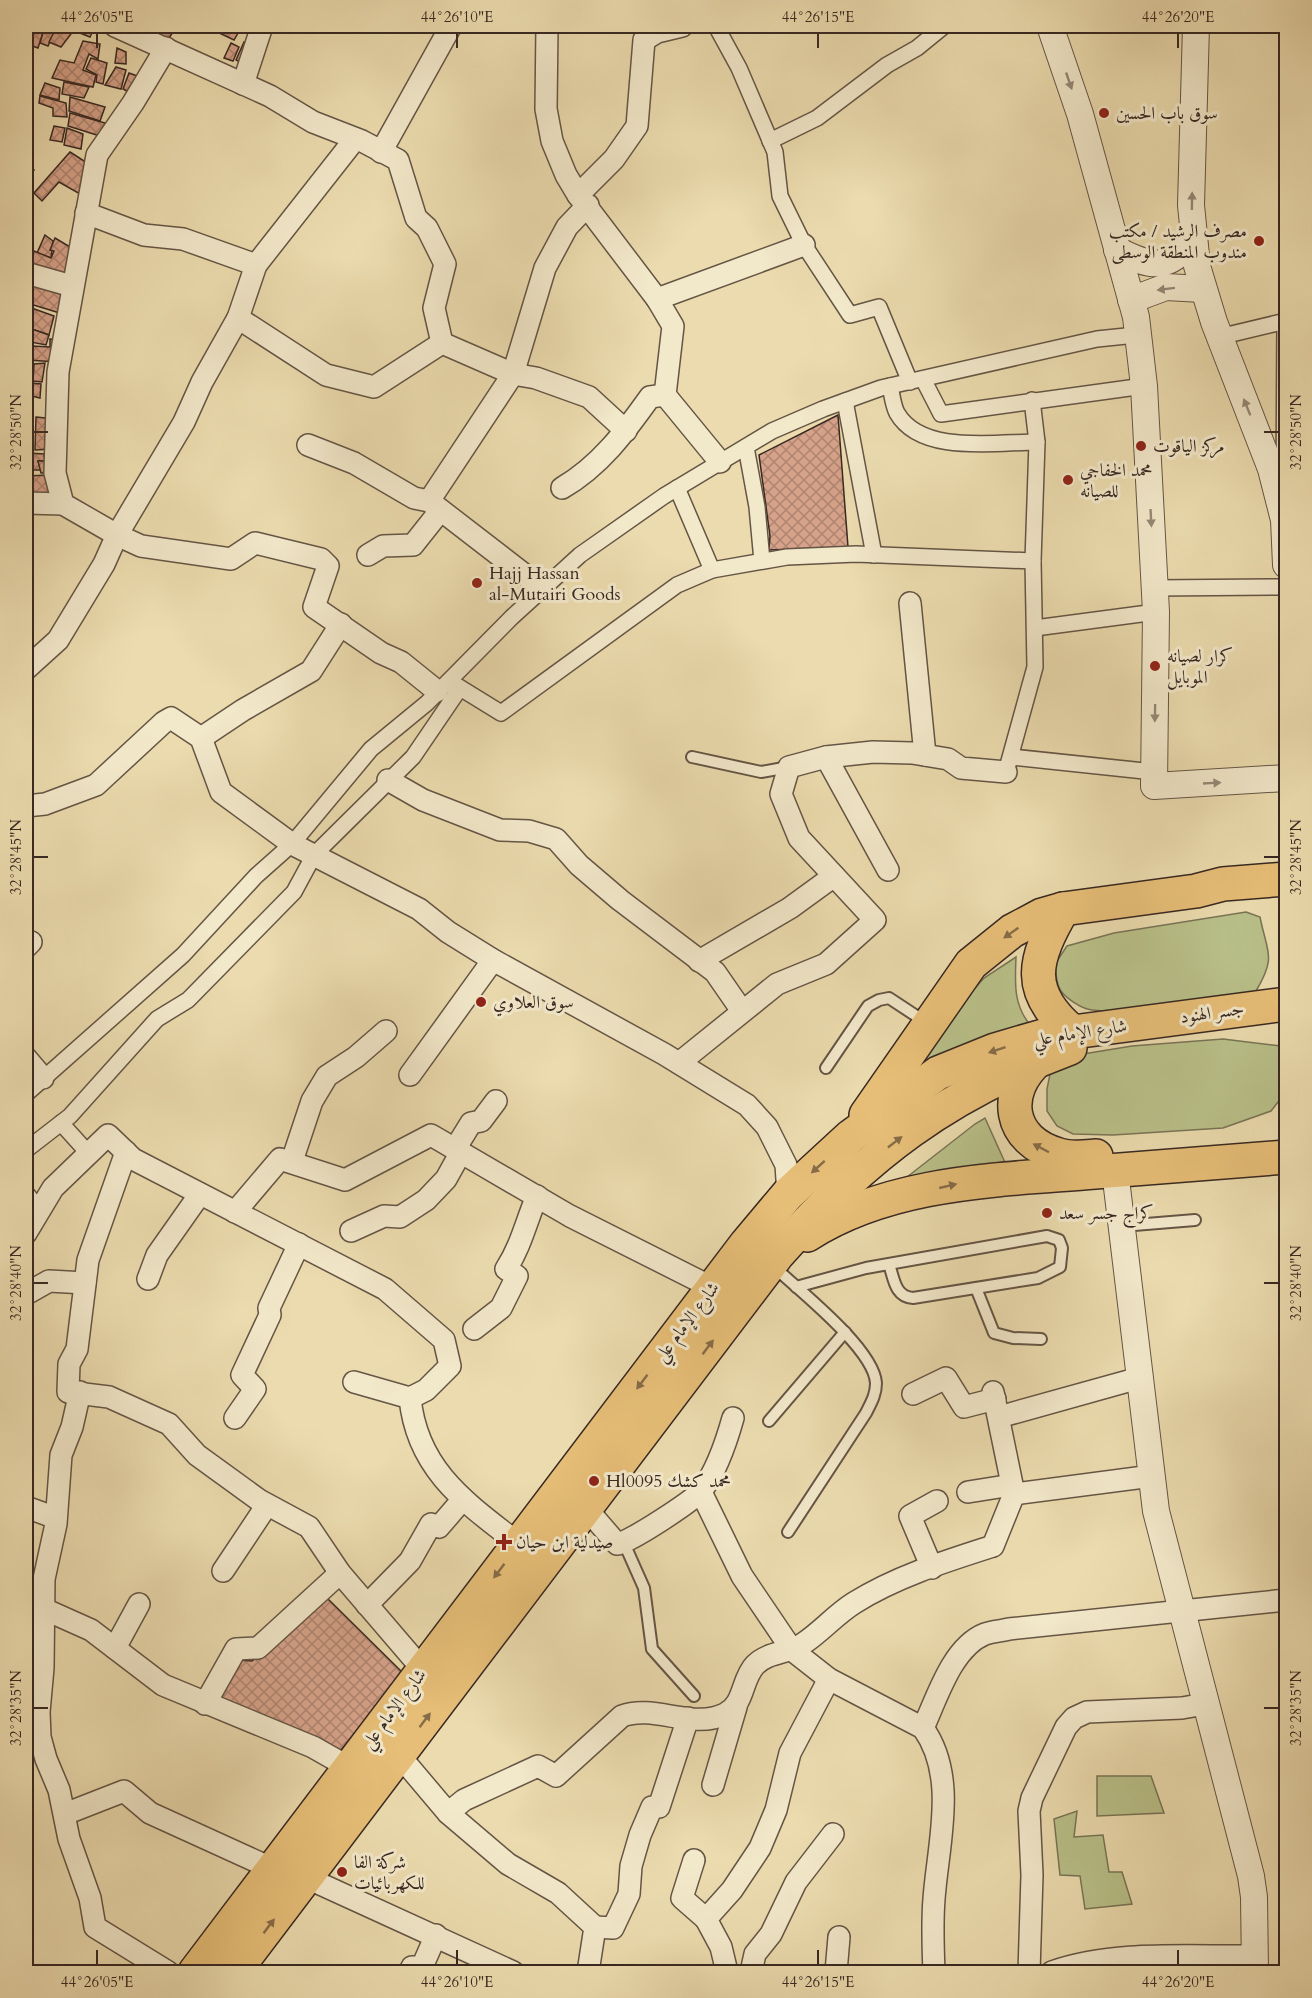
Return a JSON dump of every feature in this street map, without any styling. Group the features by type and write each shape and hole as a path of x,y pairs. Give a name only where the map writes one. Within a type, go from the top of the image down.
{"main road":[{"path":"851,1136 970,964 1012,931 1042,915 1064,909 1196,891 1223,884 1287,879"},
{"path":"1196,891 1229,896 1287,893"},
{"path":"1064,909 1048,934 1040,955 1039,978 1044,1000 1057,1018 1074,1033"},
{"name":"جسر الهنود","path":"1137,1024 1287,1004"},
{"name":"شارع الإمام علي","path":"234,1972 586,1508 765,1254 788,1194 851,1136 938,1073 995,1050 1044,1036 1137,1024"},
{"name":"شارع الإمام علي","path":"195,1972 713,1288 765,1254 904,1134 956,1099 1039,1059 1137,1024"},
{"path":"1039,1059 1020,1082 1014,1101 1021,1129 1032,1142 1050,1152 1070,1157 1287,1143"},
{"path":"765,1254 846,1214 897,1198 960,1183 1287,1156"}],"street":[{"path":"115,26 243,84 313,122 398,160 416,218 427,228 445,264 434,308 442,343"},
{"path":"243,84 262,26"},
{"path":"381,152 451,26"},
{"path":"368,555 383,546 413,545 513,374 546,268 567,227 583,200 637,126 644,40 657,32 682,26"},
{"path":"717,26 739,68 775,152 780,196 804,245 850,315 879,307 916,381 941,414 1144,386"},
{"path":"770,141 817,118 887,65 917,48 944,26"},
{"path":"1050,26 1080,114 1118,250 1131,300 1144,386 1155,600 1154,786 1287,778"},
{"path":"1196,26 1193,238 1202,289 1271,470 1284,520"},
{"path":"542,28 546,109 552,141 566,175 657,298 673,326 665,395 720,462"},
{"path":"63,504 55,472 58,372 97,155 133,103 166,48"},
{"path":"26,669 58,640 104,564 117,535 184,422 238,318 256,265 355,139"},
{"path":"86,213 144,235 183,238 256,265"},
{"path":"1118,250 1141,263 1163,264 1181,254 1193,238"},
{"path":"657,298 804,245"},
{"path":"26,273 72,286"},
{"path":"1131,300 1166,287 1202,289"},
{"path":"238,318 326,375 374,387 442,343"},
{"path":"1219,337 1286,321 1284,520 1287,565"},
{"path":"26,1094 183,955 256,876 292,844 371,749 449,687 543,589 580,555 677,489 772,431 845,401 890,386 1098,339 1136,335"},
{"path":"442,343 513,374 536,378 589,397 626,431"},
{"path":"890,386 897,413 912,429 928,438 947,443 1037,442"},
{"path":"562,488 586,474 626,431 650,397 665,395"},
{"path":"1009,765 1035,667 1033,561 1037,442 1032,400"},
{"path":"845,401 874,555"},
{"path":"308,445 354,463 414,498 435,506 543,589"},
{"path":"746,447 757,507 762,561"},
{"path":"677,489 712,570"},
{"path":"26,503 63,504 141,546 231,559 255,543 321,559 328,566 314,607 381,653 501,713 677,585 712,570 787,557 874,555 1033,561"},
{"path":"1035,628 1155,600 1287,587"},
{"path":"910,603 925,755"},
{"path":"201,738 243,710 311,671 341,624"},
{"path":"26,1150 61,1123 110,1074 157,1019 189,1000 294,892 314,855 413,757 449,687"},
{"path":"26,806 45,804 96,785 171,718 201,738 221,792 292,844 418,909 448,932 493,960 680,1063 747,1105 767,1127 786,1165 788,1194"},
{"path":"680,1063 777,984 826,964 875,920 799,838 781,794 789,767 826,757 873,752 925,755 948,759 961,768 1009,765 1154,772"},
{"path":"826,757 888,870"},
{"path":"388,780 423,800 500,830 529,831 556,839 579,865 620,900 715,972 742,1011"},
{"path":"699,960 790,908 834,876"},
{"path":"410,1075 493,960"},
{"path":"292,1161 312,1101 327,1076 357,1057 386,1031"},
{"path":"26,1058 43,1078"},
{"path":"351,1231 384,1216 400,1217 426,1200 446,1179 471,1123 481,1121 496,1101"},
{"path":"61,1123 89,1154"},
{"path":"26,1233 53,1188 108,1135 134,1159 384,1288 444,1340 450,1366 426,1390 410,1398 354,1382"},
{"path":"235,1212 280,1159 345,1180 431,1135 537,1196 713,1288"},
{"path":"126,1152 88,1260 77,1349 69,1364 68,1392 109,1397 169,1424 197,1455 267,1505 309,1527 340,1573 424,1671"},
{"path":"1052,1972 1071,1965 1131,1958 1255,1964 1254,1897 1251,1876 1156,1511 1115,1171"},
{"path":"26,1193 40,1210"},
{"path":"148,1279 157,1255 200,1194"},
{"path":"474,1329 501,1308 517,1276 506,1269 521,1245 522,1232 537,1196"},
{"path":"235,1418 255,1389 243,1375 270,1315 269,1308 299,1244"},
{"path":"26,1294 49,1281 85,1283"},
{"path":"913,1394 946,1378 963,1407 1139,1378"},
{"path":"80,1392 72,1427 61,1455 56,1518 44,1579 44,1609 33,1691 40,1737 65,1814 69,1839 90,1898 95,1927 168,1972"},
{"path":"410,1398 412,1423 435,1471 463,1499 519,1544"},
{"path":"714,1785 736,1707 754,1666 769,1655 792,1650 804,1644 837,1614 856,1602 932,1568 993,1546 1013,1490 996,1403"},
{"path":"586,1508 617,1544 624,1543 701,1492 723,1450 733,1418"},
{"path":"968,1492 1013,1490 1152,1476"},
{"path":"701,1492 742,1576 792,1650 829,1679 923,1728 936,1752 943,1785 942,1825 934,1900 934,1972"},
{"path":"367,1605 410,1561 431,1524 439,1527 463,1499"},
{"path":"932,1568 910,1516 937,1501"},
{"path":"223,1571 267,1505"},
{"path":"26,1507 56,1518"},
{"path":"205,1704 236,1649 258,1648 340,1573"},
{"path":"923,1728 952,1667 970,1643 986,1634 1009,1629 1287,1600"},
{"path":"115,1648 139,1604"},
{"path":"44,1609 91,1630 163,1685 313,1747 350,1768"},
{"path":"706,1919 732,1890 760,1848 776,1810 790,1753 829,1679"},
{"path":"1029,1972 1032,1875 1029,1811 1032,1798 1066,1727 1074,1718 1087,1712 1182,1708 1205,1704"},
{"path":"448,1813 464,1800 538,1766 556,1776 622,1716 636,1711 688,1718 722,1715 736,1707"},
{"path":"399,1755 448,1813 508,1863 558,1893 595,1927 613,1928 629,1894 632,1866 640,1835 652,1807 659,1807 688,1718"},
{"path":"65,1814 124,1791 150,1813 273,1869"},
{"path":"751,1972 755,1954 771,1934 796,1882 833,1834"},
{"path":"694,1860 682,1898 706,1919 721,1947 727,1972"},
{"path":"305,1877 436,1935 499,1970"},
{"path":"588,1972 595,1927"},
{"path":"410,1972 412,1967 422,1967 436,1935"},
{"path":"836,1972 839,1937"}],"lane":[{"path":"692,756 761,772 789,767"},
{"path":"826,1068 868,1006 879,1000 889,999 928,1023"},
{"path":"1121,1226 1195,1220"},
{"path":"796,1287 889,1264 1047,1236 1059,1240 1062,1248 1060,1267 1038,1278 905,1298 898,1292 889,1264"},
{"path":"765,1254 796,1287 845,1332 868,1363 876,1380 875,1395 788,1532"},
{"path":"976,1288 994,1333 1013,1338 1041,1339"},
{"path":"769,1421 845,1332"},
{"path":"624,1543 644,1587 652,1649 694,1696"}],"green space":[{"path":"1246,912 1260,917 1268,954 1266,970 1256,991 1174,1006 1110,1011 1092,1010 1079,1006 1059,988 1055,964 1067,946 1114,933"},
{"path":"1016,957 1016,993 1021,1010 1031,1026 900,1085 943,1024 984,978"},
{"path":"1223,1039 1281,1046 1286,1060 1285,1093 1271,1111 1223,1128 1113,1135 1073,1134 1057,1126 1047,1111 1050,1074 1077,1055 1132,1046"},
{"path":"985,1118 1007,1167 889,1191 975,1124"},
{"path":"1097,1776 1151,1776 1164,1813 1097,1816"},
{"path":"1077,1811 1074,1837 1103,1835 1109,1872 1122,1872 1132,1904 1085,1909 1080,1876 1060,1875 1054,1819"}],"building":[{"path":"26,26 45,26 38,48 26,44"},
{"path":"45,26 57,26 48,46 40,43"},
{"path":"57,26 77,26 61,47 49,42"},
{"path":"84,26 95,26 90,37 80,33"},
{"path":"132,26 177,26 165,44"},
{"path":"212,26 242,26 234,40 211,29"},
{"path":"83,41 100,44 98,59 89,54 83,70 96,75 93,87 52,78 60,60 74,63"},
{"path":"244,42 251,46 245,65 236,60"},
{"path":"231,43 239,47 233,61 224,58"},
{"path":"117,48 126,52 126,64 115,63"},
{"path":"26,51 32,53 30,69 26,68"},
{"path":"91,58 107,63 103,84 96,82 97,75 86,69"},
{"path":"116,67 126,70 121,89 105,85"},
{"path":"129,73 140,77 133,95 123,89"},
{"path":"64,82 89,87 84,98 62,94"},
{"path":"45,83 60,88 59,100 40,95"},
{"path":"40,96 66,103 67,117 53,116 53,108 39,103"},
{"path":"70,97 105,107 100,121 69,111"},
{"path":"70,113 105,123 103,137 68,126"},
{"path":"54,126 65,128 62,142 50,140"},
{"path":"67,128 83,134 81,149 64,145"},
{"path":"70,152 92,166 80,194 59,182 42,201 34,193"},
{"path":"26,165 34,170 26,182"},
{"path":"45,235 53,241 51,258 37,253"},
{"path":"55,238 77,251 70,284 28,268 34,251 51,258 54,251 50,250"},
{"path":"34,284 66,294 63,314 27,303"},
{"path":"26,306 54,316 49,335 26,327"},
{"path":"26,327 49,335 46,345 31,342 29,348 26,347"},
{"path":"50,339 58,340 57,362 28,360 32,346 50,347"},
{"path":"26,361 33,363 33,376 26,376"},
{"path":"45,363 42,382 33,381 34,364"},
{"path":"30,383 41,384 40,398 27,395"},
{"path":"26,391 33,396 31,407 26,407"},
{"path":"838,415 848,547 769,550 770,536 759,455"},
{"path":"36,417 54,419 53,449 35,450"},
{"path":"26,418 33,419 31,448 26,449"},
{"path":"28,453 44,454 45,461 38,461 41,470 26,470"},
{"path":"52,453 55,473 41,473 38,461 45,461 44,454"},
{"path":"50,475 58,500 26,497 26,476"},
{"path":"326,1597 403,1673 338,1754 214,1704 239,1660 252,1661"}],"place":[{"name":"سوق باب الحسين","path":"1104,113"},
{"name":"مصرف الرشيد / مكتب مندوب المنطقة الوسطى","path":"1259,241"},
{"name":"مركز الياقوت","path":"1141,446"},
{"name":"محمد الخفاجي للصيانه","path":"1068,480"},
{"name":"Hajj Hassan al-Mutairi Goods","path":"477,583"},
{"name":"كرار لصيانه الموبايل","path":"1155,666"},
{"name":"سوق العلاوي","path":"481,1002"},
{"name":"كراج جسر سعد","path":"1047,1213"},
{"name":"Hl0095 محمد كشك","path":"594,1481"},
{"name":"صيدلية ابن حيان","path":"504,1542"},
{"name":"شركة الفا للكهربائيات","path":"342,1872"}]}
